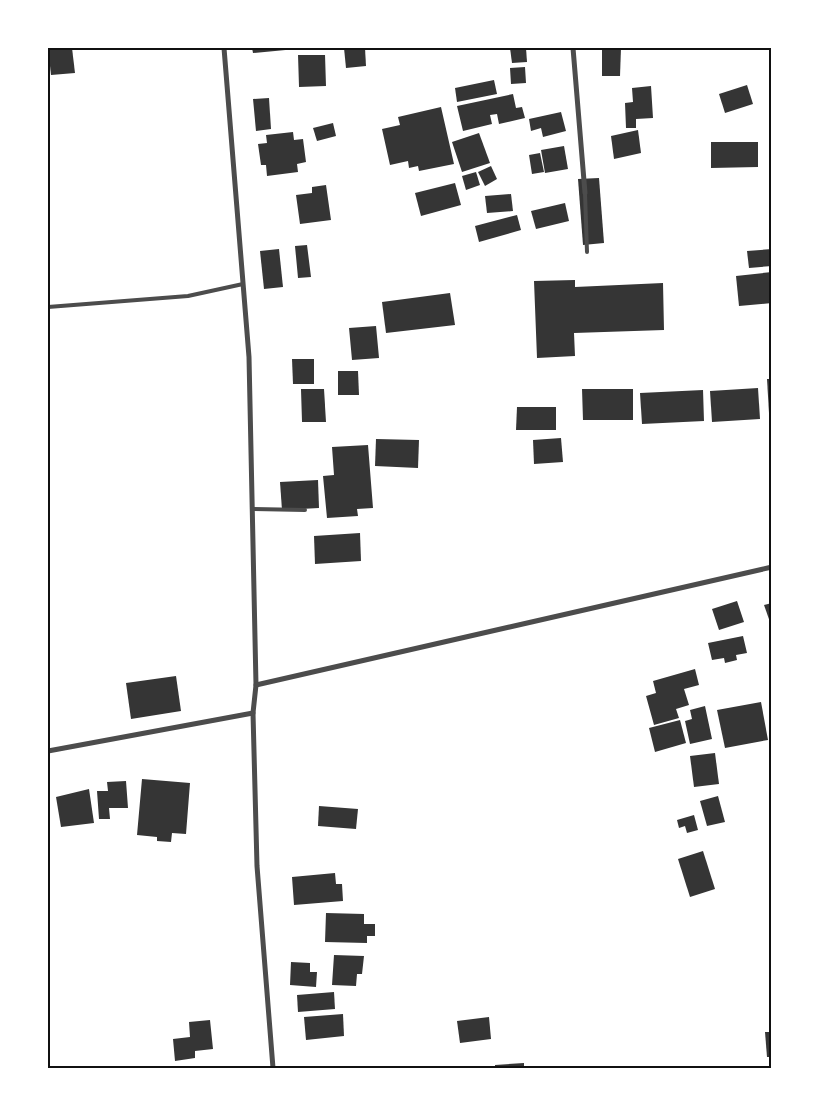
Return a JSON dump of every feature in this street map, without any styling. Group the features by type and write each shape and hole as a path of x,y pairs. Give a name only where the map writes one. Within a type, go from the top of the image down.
{"street":[{"path":"224,48 249,357 254,509 256,685 253,713 257,866 273,1068"},
{"path":"573,48 585,193"},
{"path":"256,685 772,567"},
{"path":"48,751 253,713"}],"lane":[{"path":"585,193 587,252"},
{"path":"48,307 188,296 243,284"},
{"path":"254,509 305,510"}],"building":[{"path":"48,48 72,48 75,73 51,75"},
{"path":"252,48 296,48 296,49 253,53"},
{"path":"344,48 365,48 366,66 346,68"},
{"path":"510,48 526,48 527,62 512,63"},
{"path":"602,48 621,48 620,76 602,76"},
{"path":"298,55 325,55 326,86 299,87"},
{"path":"525,67 526,83 511,84 510,68"},
{"path":"494,80 497,94 457,102 455,88"},
{"path":"747,85 753,104 725,113 719,94"},
{"path":"651,86 653,118 636,119 636,128 626,128 625,103 633,102 632,88"},
{"path":"513,94 516,108 522,107 525,118 499,124 497,114 490,115 492,124 463,131 457,106"},
{"path":"269,98 271,129 256,131 253,99"},
{"path":"441,107 454,164 419,171 418,166 409,168 408,161 390,165 382,129 400,125 398,117"},
{"path":"561,112 566,131 543,137 541,128 531,131 529,119"},
{"path":"333,123 336,136 317,141 313,128"},
{"path":"638,130 641,153 614,159 611,136"},
{"path":"293,132 294,140 303,139 306,162 297,164 298,172 267,176 266,165 261,165 258,144 267,143 266,135"},
{"path":"479,133 490,163 462,172 452,142"},
{"path":"711,142 758,142 758,167 711,168"},
{"path":"564,146 568,169 545,173 541,150"},
{"path":"540,153 544,172 532,174 529,155"},
{"path":"491,166 497,179 485,186 478,172"},
{"path":"476,172 480,185 466,190 462,176"},
{"path":"599,178 604,243 583,245 578,179"},
{"path":"455,183 461,205 421,216 415,193"},
{"path":"326,185 331,220 300,224 296,195 312,193 312,187"},
{"path":"511,194 513,211 487,213 485,196"},
{"path":"565,203 569,221 536,229 531,211"},
{"path":"517,215 521,230 479,242 475,226"},
{"path":"307,245 311,277 298,278 295,246"},
{"path":"279,249 283,287 264,289 260,251"},
{"path":"772,249 772,266 749,268 747,251"},
{"path":"772,272 772,303 739,306 736,276"},
{"path":"575,280 575,287 663,283 664,330 574,333 575,356 537,358 534,281"},
{"path":"450,293 455,325 386,333 382,302"},
{"path":"376,326 379,358 352,360 349,328"},
{"path":"292,359 314,359 314,384 293,384"},
{"path":"338,371 358,371 359,395 338,395"},
{"path":"767,379 772,379 772,412 769,413"},
{"path":"758,388 760,419 712,422 710,391"},
{"path":"301,389 324,389 326,422 302,422"},
{"path":"582,389 633,389 633,420 583,420"},
{"path":"703,390 704,421 642,424 640,393"},
{"path":"517,407 556,407 556,430 516,430"},
{"path":"561,438 563,462 534,464 533,440"},
{"path":"376,439 419,440 418,468 375,466"},
{"path":"368,445 373,508 357,509 358,516 327,518 323,476 334,475 332,447"},
{"path":"318,480 319,508 282,510 280,482"},
{"path":"360,533 361,561 315,564 314,536"},
{"path":"737,601 744,622 719,630 712,609"},
{"path":"772,603 772,621 770,622 764,605"},
{"path":"743,636 747,653 736,655 737,660 725,663 724,658 712,660 708,643"},
{"path":"695,669 699,685 684,689 689,705 676,709 679,718 654,725 646,696 656,693 653,681"},
{"path":"176,676 181,711 131,719 126,683"},
{"path":"761,702 768,740 725,748 717,710"},
{"path":"705,706 712,739 690,744 685,721 692,719 690,710"},
{"path":"680,720 686,743 655,752 649,728"},
{"path":"715,753 719,784 694,787 690,756"},
{"path":"142,779 190,783 186,834 172,833 171,842 157,841 157,837 137,835"},
{"path":"126,781 128,808 109,808 110,819 99,819 97,791 108,791 107,782"},
{"path":"89,789 94,823 61,827 56,797"},
{"path":"718,796 725,822 707,826 700,801"},
{"path":"319,806 358,809 356,829 318,826"},
{"path":"694,815 698,830 687,833 685,826 679,828 677,820"},
{"path":"703,851 715,889 690,897 678,859"},
{"path":"335,873 336,884 342,884 343,901 294,905 292,877"},
{"path":"326,913 364,914 364,924 375,924 375,936 367,936 367,943 325,942"},
{"path":"334,955 364,956 362,974 357,974 356,986 332,985"},
{"path":"291,962 310,963 310,972 317,972 316,987 290,985"},
{"path":"334,992 335,1009 298,1012 297,995"},
{"path":"343,1014 344,1036 306,1040 304,1017"},
{"path":"489,1017 491,1039 460,1043 457,1021"},
{"path":"210,1020 213,1049 195,1051 195,1058 175,1061 173,1039 190,1037 189,1022"},
{"path":"765,1032 772,1032 772,1057 767,1057"},
{"path":"524,1063 524,1068 495,1068 495,1065"}]}
